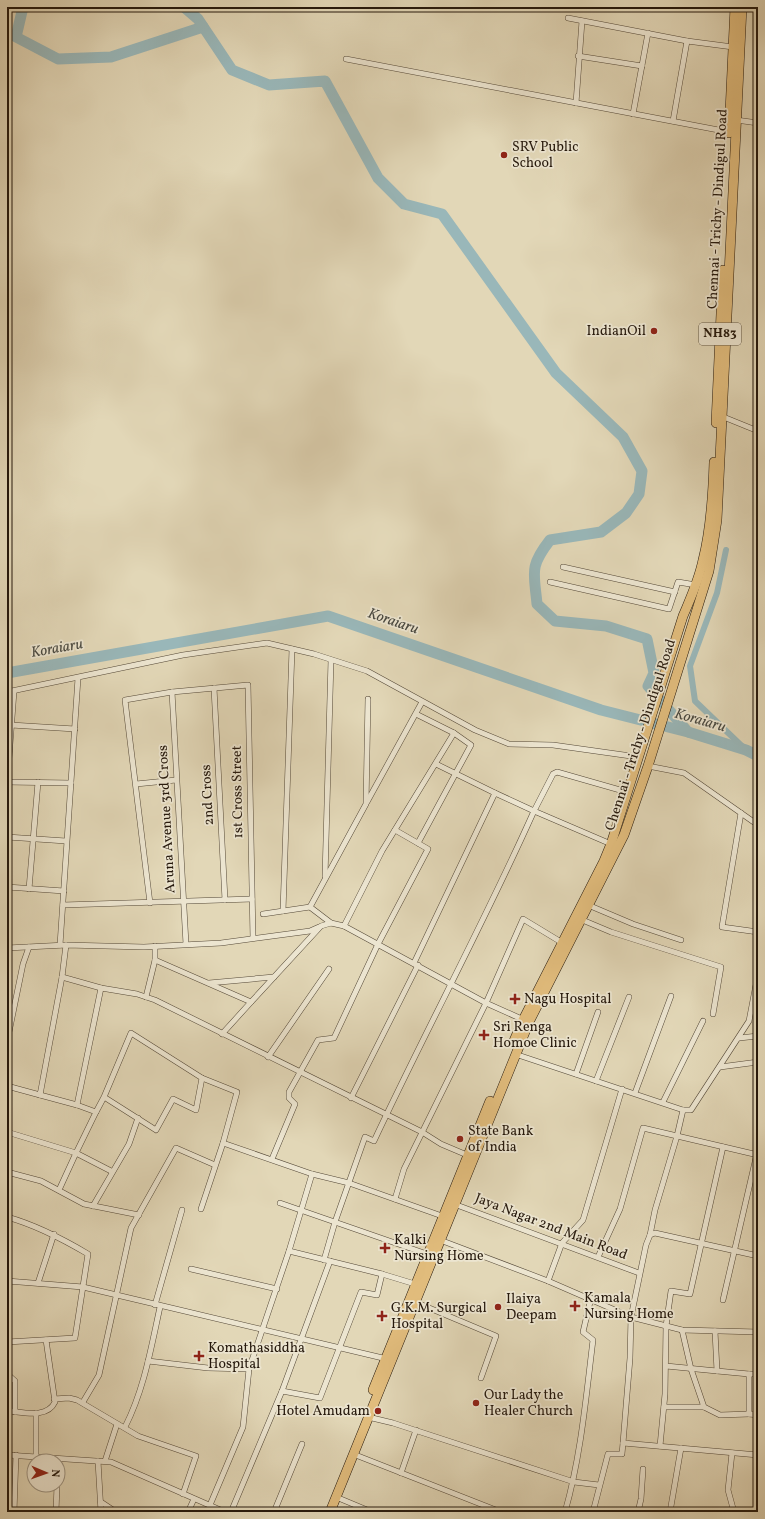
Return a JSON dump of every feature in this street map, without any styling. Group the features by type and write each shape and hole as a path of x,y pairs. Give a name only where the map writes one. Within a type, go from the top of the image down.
{"highway":[{"name":"Chennai - Trichy - Dindigul Road","path":"324,1512 389,1360 416,1302 440,1240 467,1155 561,942 577,918 588,905 624,835 650,762 709,571 715,532 729,132 736,7"},
{"name":"Chennai - Trichy - Dindigul Road","path":"330,1512 368,1417 415,1284 442,1216 452,1202 515,1054 526,1021 577,918 611,844 683,616 696,585 704,559 712,505 719,416 742,7"}],"street":[{"path":"568,18 687,41 733,47"},
{"path":"576,103 578,56 582,21"},
{"path":"633,114 648,33"},
{"path":"673,121 687,41"},
{"path":"578,56 642,66"},
{"path":"346,59 729,132"},
{"path":"736,120 758,124"},
{"path":"719,416 758,431"},
{"path":"562,567 675,592"},
{"path":"550,582 669,609 678,582 696,585"},
{"path":"7,692 183,655 243,645 267,643 367,671 475,730 509,744 553,745 639,755"},
{"path":"283,911 292,649"},
{"path":"325,879 331,660"},
{"path":"40,1095 62,977 66,841 78,678"},
{"name":"1st Cross Street","path":"214,688 248,685 253,938"},
{"path":"150,903 125,700 172,692 214,688"},
{"name":"2nd Cross","path":"214,688 225,900"},
{"path":"14,691 7,783 71,783"},
{"name":"Aruna Avenue 3rd Cross","path":"172,692 186,944"},
{"path":"366,804 368,698"},
{"path":"310,907 422,702"},
{"path":"416,714 454,733 471,745 418,843"},
{"path":"11,725 75,729"},
{"path":"344,926 382,851 454,733"},
{"path":"650,762 684,773 758,825"},
{"path":"436,764 534,811 611,844"},
{"path":"231,1512 282,1391 327,1261 335,1222 365,1137 374,1141 417,1054 450,982 508,869 534,811 554,774 557,772 627,792"},
{"path":"136,784 176,780"},
{"path":"30,888 35,838 38,782"},
{"path":"351,1098 416,964 495,793"},
{"path":"741,813 722,927 758,932"},
{"path":"272,1159 296,1104 288,1095 318,1040 334,1038 378,944 428,849 395,830"},
{"path":"7,837 66,841"},
{"path":"7,887 64,891"},
{"path":"63,905 252,899"},
{"path":"588,905 633,924 681,940"},
{"path":"263,914 310,907 331,923 344,926 450,982 486,1003 526,1021"},
{"path":"577,918 611,932 720,967 713,1014"},
{"path":"395,1199 404,1169 486,1003 524,919 561,942"},
{"path":"7,948 63,945 155,946 221,943 310,931 331,923"},
{"path":"222,1034 321,926"},
{"path":"146,997 155,960 155,946"},
{"path":"7,1042 23,964 29,947"},
{"path":"155,960 250,1002"},
{"path":"268,1057 329,968"},
{"path":"515,1054 663,1102 683,1110 691,1110 749,1021 758,974"},
{"path":"62,977 101,988 146,997 422,1132 441,1144 467,1155"},
{"path":"207,983 274,978"},
{"path":"77,1105 101,988"},
{"path":"635,1093 671,996"},
{"path":"596,1081 629,997"},
{"path":"576,1074 598,1012"},
{"path":"663,1102 703,1021"},
{"path":"59,1190 76,1152 104,1097 131,1032 202,1078 237,1092 223,1143 201,1209"},
{"path":"739,1038 758,1036"},
{"path":"720,1067 758,1062"},
{"path":"104,1097 156,1130 173,1099 196,1110 202,1078"},
{"path":"7,1086 77,1105 96,1112"},
{"path":"548,1281 562,1243 584,1220 622,1089"},
{"path":"593,1512 608,1454 622,1454 630,1358 631,1317 646,1245 650,1235 655,1210 677,1136 683,1110"},
{"path":"93,1206 111,1171 129,1144 138,1118"},
{"path":"598,1257 620,1208 643,1128 723,1147 758,1153 723,1300"},
{"path":"7,1132 76,1152 111,1171"},
{"path":"223,1143 312,1174 349,1183 442,1216"},
{"path":"660,1446 664,1407 666,1326 671,1291 690,1294 723,1147"},
{"path":"83,1402 99,1375 131,1228 176,1148 215,1165"},
{"path":"7,1172 41,1181 93,1206 139,1215"},
{"path":"210,1505 243,1427 248,1369 277,1289 312,1174"},
{"name":"Jaya Nagar 2nd Main Road","path":"452,1202 639,1273"},
{"path":"280,1203 427,1254"},
{"path":"125,1428 136,1405 148,1361 157,1306 182,1210"},
{"path":"7,1217 54,1234 88,1254 75,1338 7,1342"},
{"path":"650,1235 655,1233 758,1256"},
{"path":"38,1283 54,1234"},
{"path":"440,1240 548,1281 631,1317 682,1330 758,1332"},
{"path":"289,1251 382,1274 415,1284"},
{"path":"191,1269 277,1289"},
{"path":"282,1391 320,1398 361,1292 377,1296 382,1274"},
{"path":"7,1281 83,1287 157,1306 340,1347 389,1360"},
{"path":"565,1512 574,1482 593,1340 583,1332 590,1298"},
{"path":"416,1302 496,1336 481,1378"},
{"path":"682,1330 691,1369 704,1407"},
{"path":"715,1331 717,1371"},
{"path":"7,1411 46,1413 52,1409 54,1399 46,1340"},
{"path":"148,1361 208,1368 248,1369"},
{"path":"666,1366 758,1374"},
{"path":"7,1374 15,1381 15,1412"},
{"path":"749,1374 749,1414"},
{"path":"54,1399 69,1398 83,1402 138,1436 196,1456 183,1494"},
{"path":"664,1407 704,1407 720,1415 758,1414"},
{"path":"36,1413 36,1453"},
{"path":"368,1417 416,1430 574,1482 599,1485"},
{"path":"104,1461 117,1424"},
{"path":"401,1473 416,1430"},
{"path":"623,1443 758,1454"},
{"path":"274,1512 302,1444"},
{"path":"670,1512 681,1448"},
{"path":"732,1452 728,1490 734,1512"},
{"path":"354,1454 501,1512"},
{"path":"7,1455 26,1456"},
{"path":"14,1512 16,1455"},
{"path":"66,1459 104,1461 225,1512"},
{"path":"98,1461 101,1512"},
{"path":"638,1512 641,1499 643,1469"},
{"path":"56,1512 57,1493"},
{"path":"336,1497 372,1512"},
{"path":"188,1512 194,1499"},
{"path":"101,1502 116,1512"}],"waterway":[{"path":"23,7 16,37 58,59 111,57 203,27"},
{"path":"184,7 198,19 232,70 269,85 325,81 378,178 404,204 442,214 556,373 623,437 642,471 639,494 626,513 601,532 550,540 543,549 534,570 537,604 555,621 606,626 647,639 654,673 648,686 688,732"},
{"path":"726,550 717,593 690,666 695,701 746,750"},
{"name":"Koraiaru","path":"7,673 328,616 601,710 688,732 746,750 758,756"}],"place":[{"name":"SRV Public School","path":"504,155"},
{"name":"IndianOil","path":"654,331"},
{"name":"Nagu Hospital","path":"515,999"},
{"name":"Sri Renga Homoe Clinic","path":"484,1035"},
{"name":"State Bank of India","path":"460,1139"},
{"name":"Kalki Nursing Home","path":"385,1248"},
{"name":"Kamala Nursing Home","path":"575,1306"},
{"name":"Ilaiya Deepam","path":"498,1307"},
{"name":"G.K.M. Surgical Hospital","path":"382,1316"},
{"name":"Komathasiddha Hospital","path":"199,1356"},
{"name":"Our Lady the Healer Church","path":"476,1403"},
{"name":"Hotel Amudam","path":"378,1411"}]}
